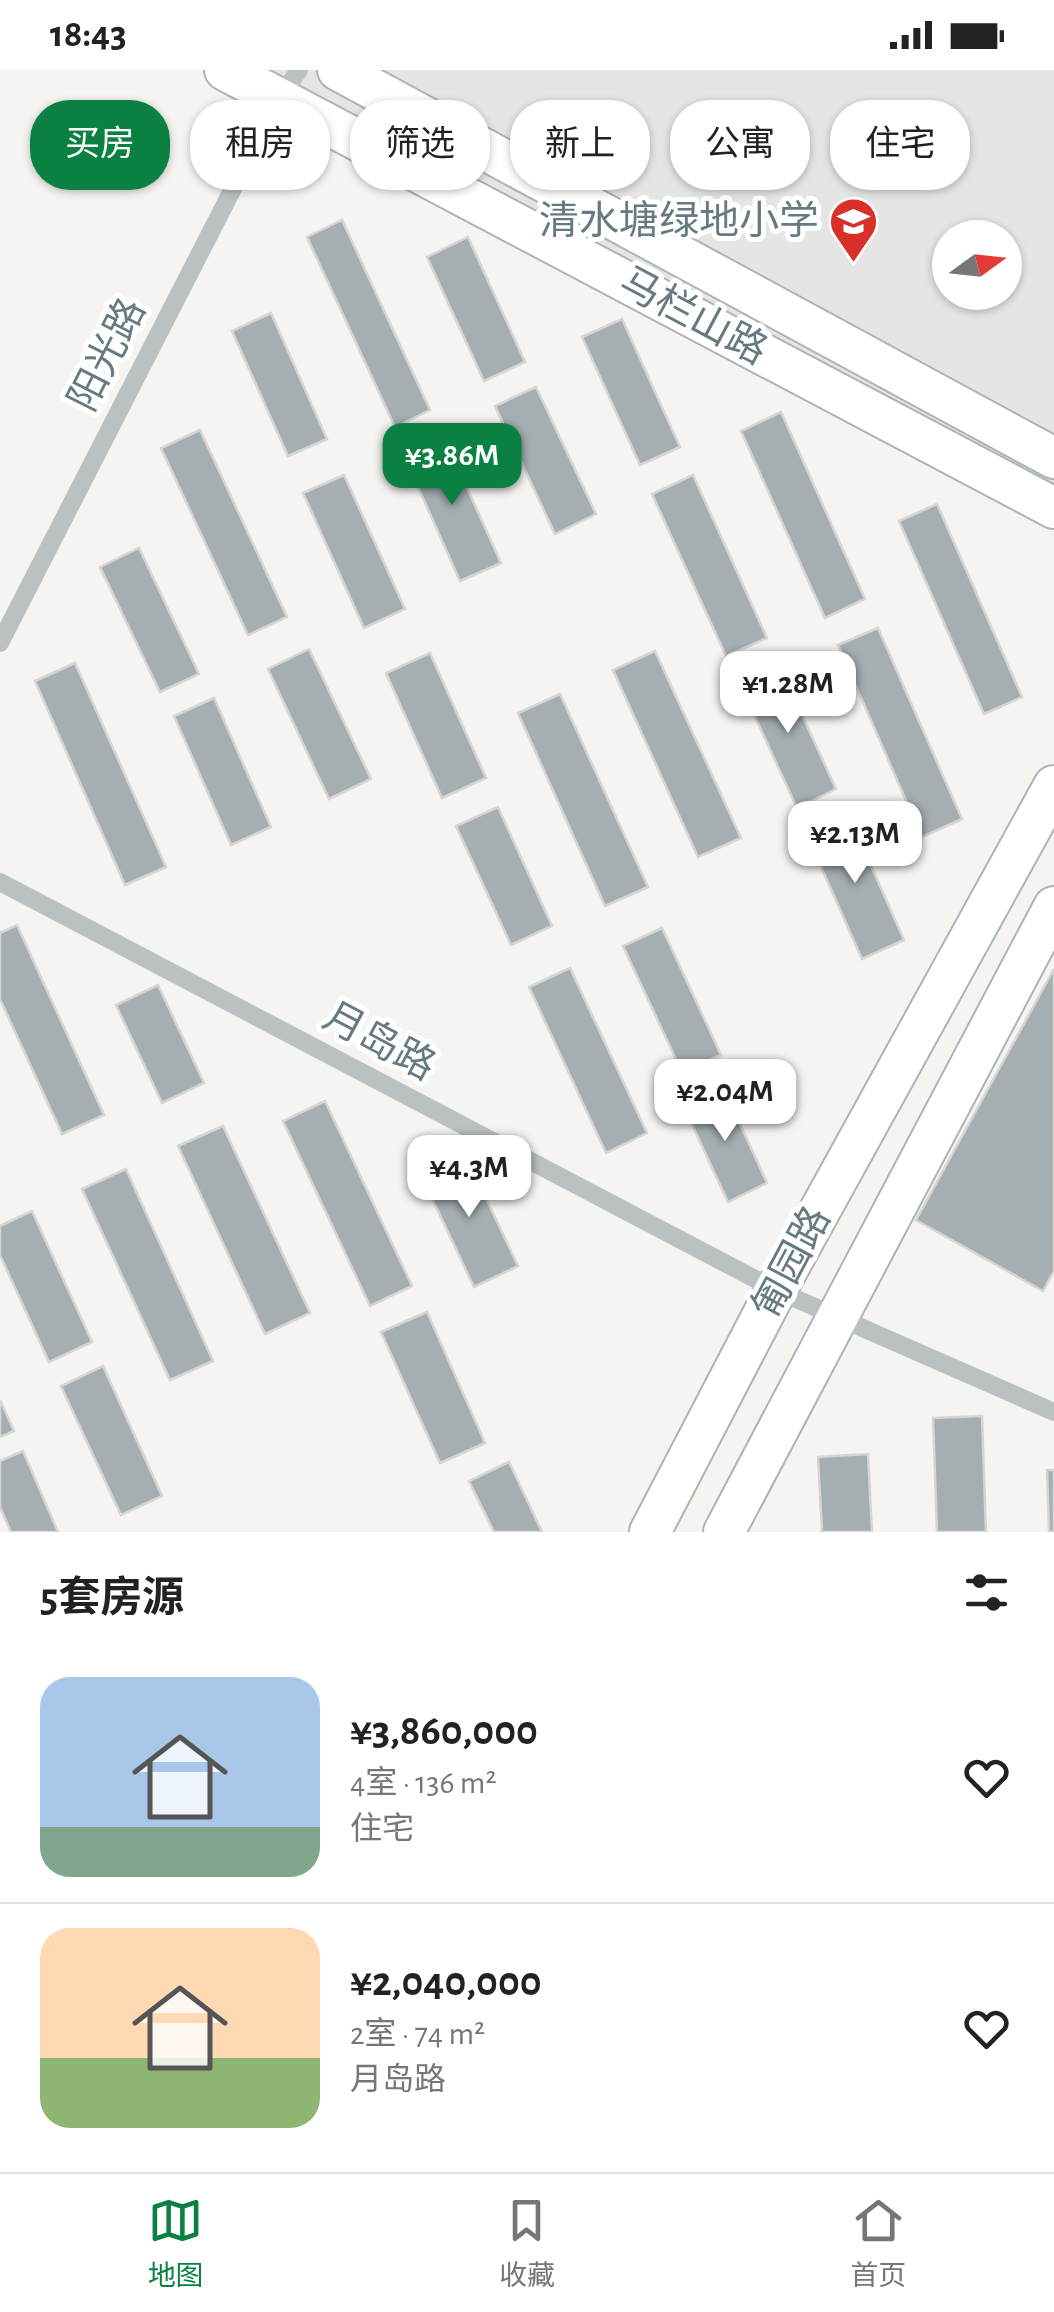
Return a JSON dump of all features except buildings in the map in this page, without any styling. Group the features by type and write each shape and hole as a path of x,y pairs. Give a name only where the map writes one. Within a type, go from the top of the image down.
{"main road":[{"name":"马栏山路","path":"225,70 285,80 1054,508"},
{"name":"马栏山路","path":"338,70 1054,458"},
{"name":"匍园路","path":"650,1532 776,1290 1054,786"},
{"name":"匍园路","path":"724,1532 1054,907"}],"street":[{"name":"阳光路","path":"0,642 285,80"},
{"name":"月岛路","path":"0,882 776,1290 1054,1412"}],"shaded area":[{"name":"清水塘绿地小学","path":"258,70 1054,70 1054,493 484,190 490,190 490,100 350,100 350,119 330,108 330,100 314,100"}],"place":[{"name":"清水塘绿地小学","path":"854,264"}]}
